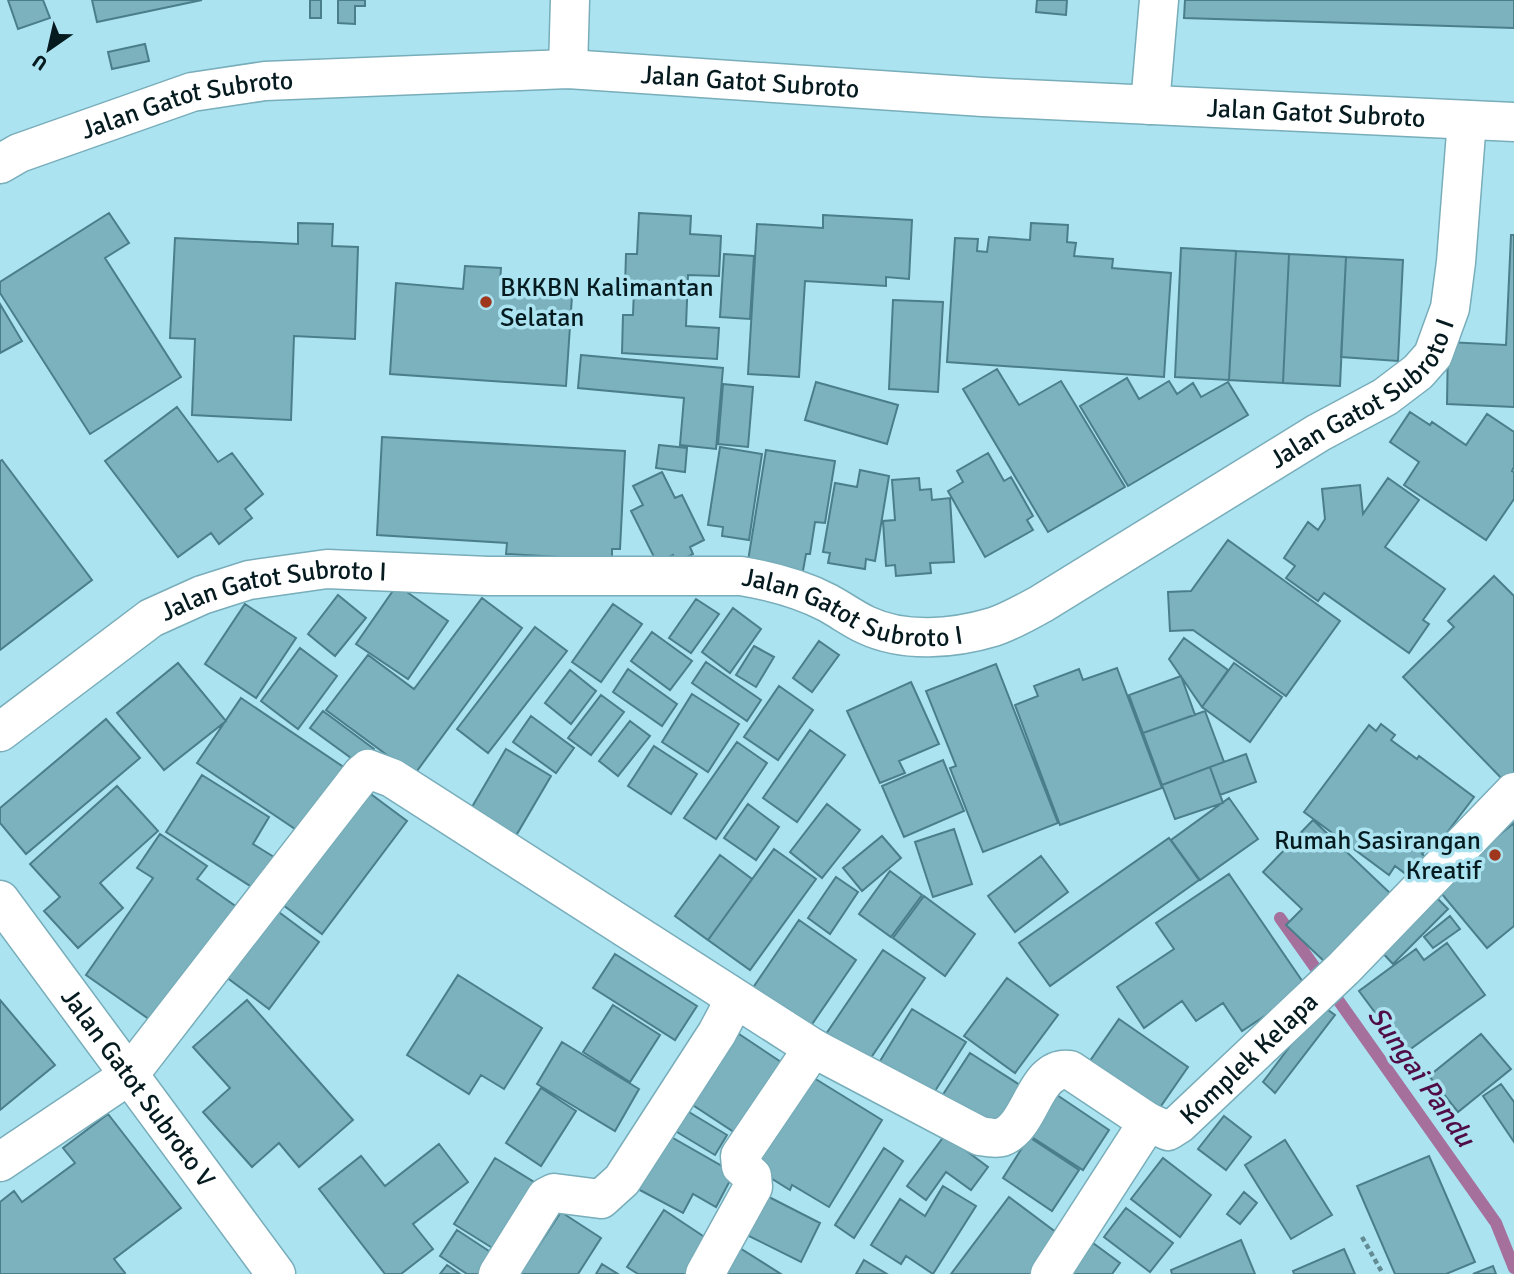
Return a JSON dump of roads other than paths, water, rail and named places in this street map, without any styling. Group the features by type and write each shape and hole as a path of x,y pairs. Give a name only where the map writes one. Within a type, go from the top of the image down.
{"street":[{"path":"568,69 570,0"},
{"path":"1150,105 1159,0"},
{"name":"Jalan Gatot Subroto","path":"0,164 19,153 192,92 265,81 568,69 983,97 1514,122"},
{"name":"Jalan Gatot Subroto I","path":"0,732 150,618 202,595 249,580 327,569 488,576 741,576 770,581 799,591 827,602 866,625 904,636 955,636 994,627 1041,604 1318,433 1385,397 1419,372 1433,355 1450,308 1467,120"},
{"path":"0,1162 128,1076 368,769 392,778 813,1048 740,1156 741,1167 752,1176 753,1186 705,1274"},
{"name":"Komplek Kelapa","path":"813,1048 980,1136 1001,1138 1015,1128 1046,1078 1054,1070 1060,1069 1070,1070 1148,1122 1168,1131 1179,1124 1343,968 1514,792"},
{"name":"Jalan Gatot Subroto V","path":"0,900 276,1274"},
{"path":"498,1274 546,1196 554,1193 601,1199 622,1180 717,1033 735,999"},
{"path":"1049,1274 1148,1122"}],"waterway":[{"name":"Sungai Pandu","path":"1280,918 1496,1223 1514,1268"}],"place":[{"name":"BKKBN Kalimantan Selatan","path":"486,302"},
{"name":"Rumah Sasirangan Kreatif","path":"1495,855"}]}
